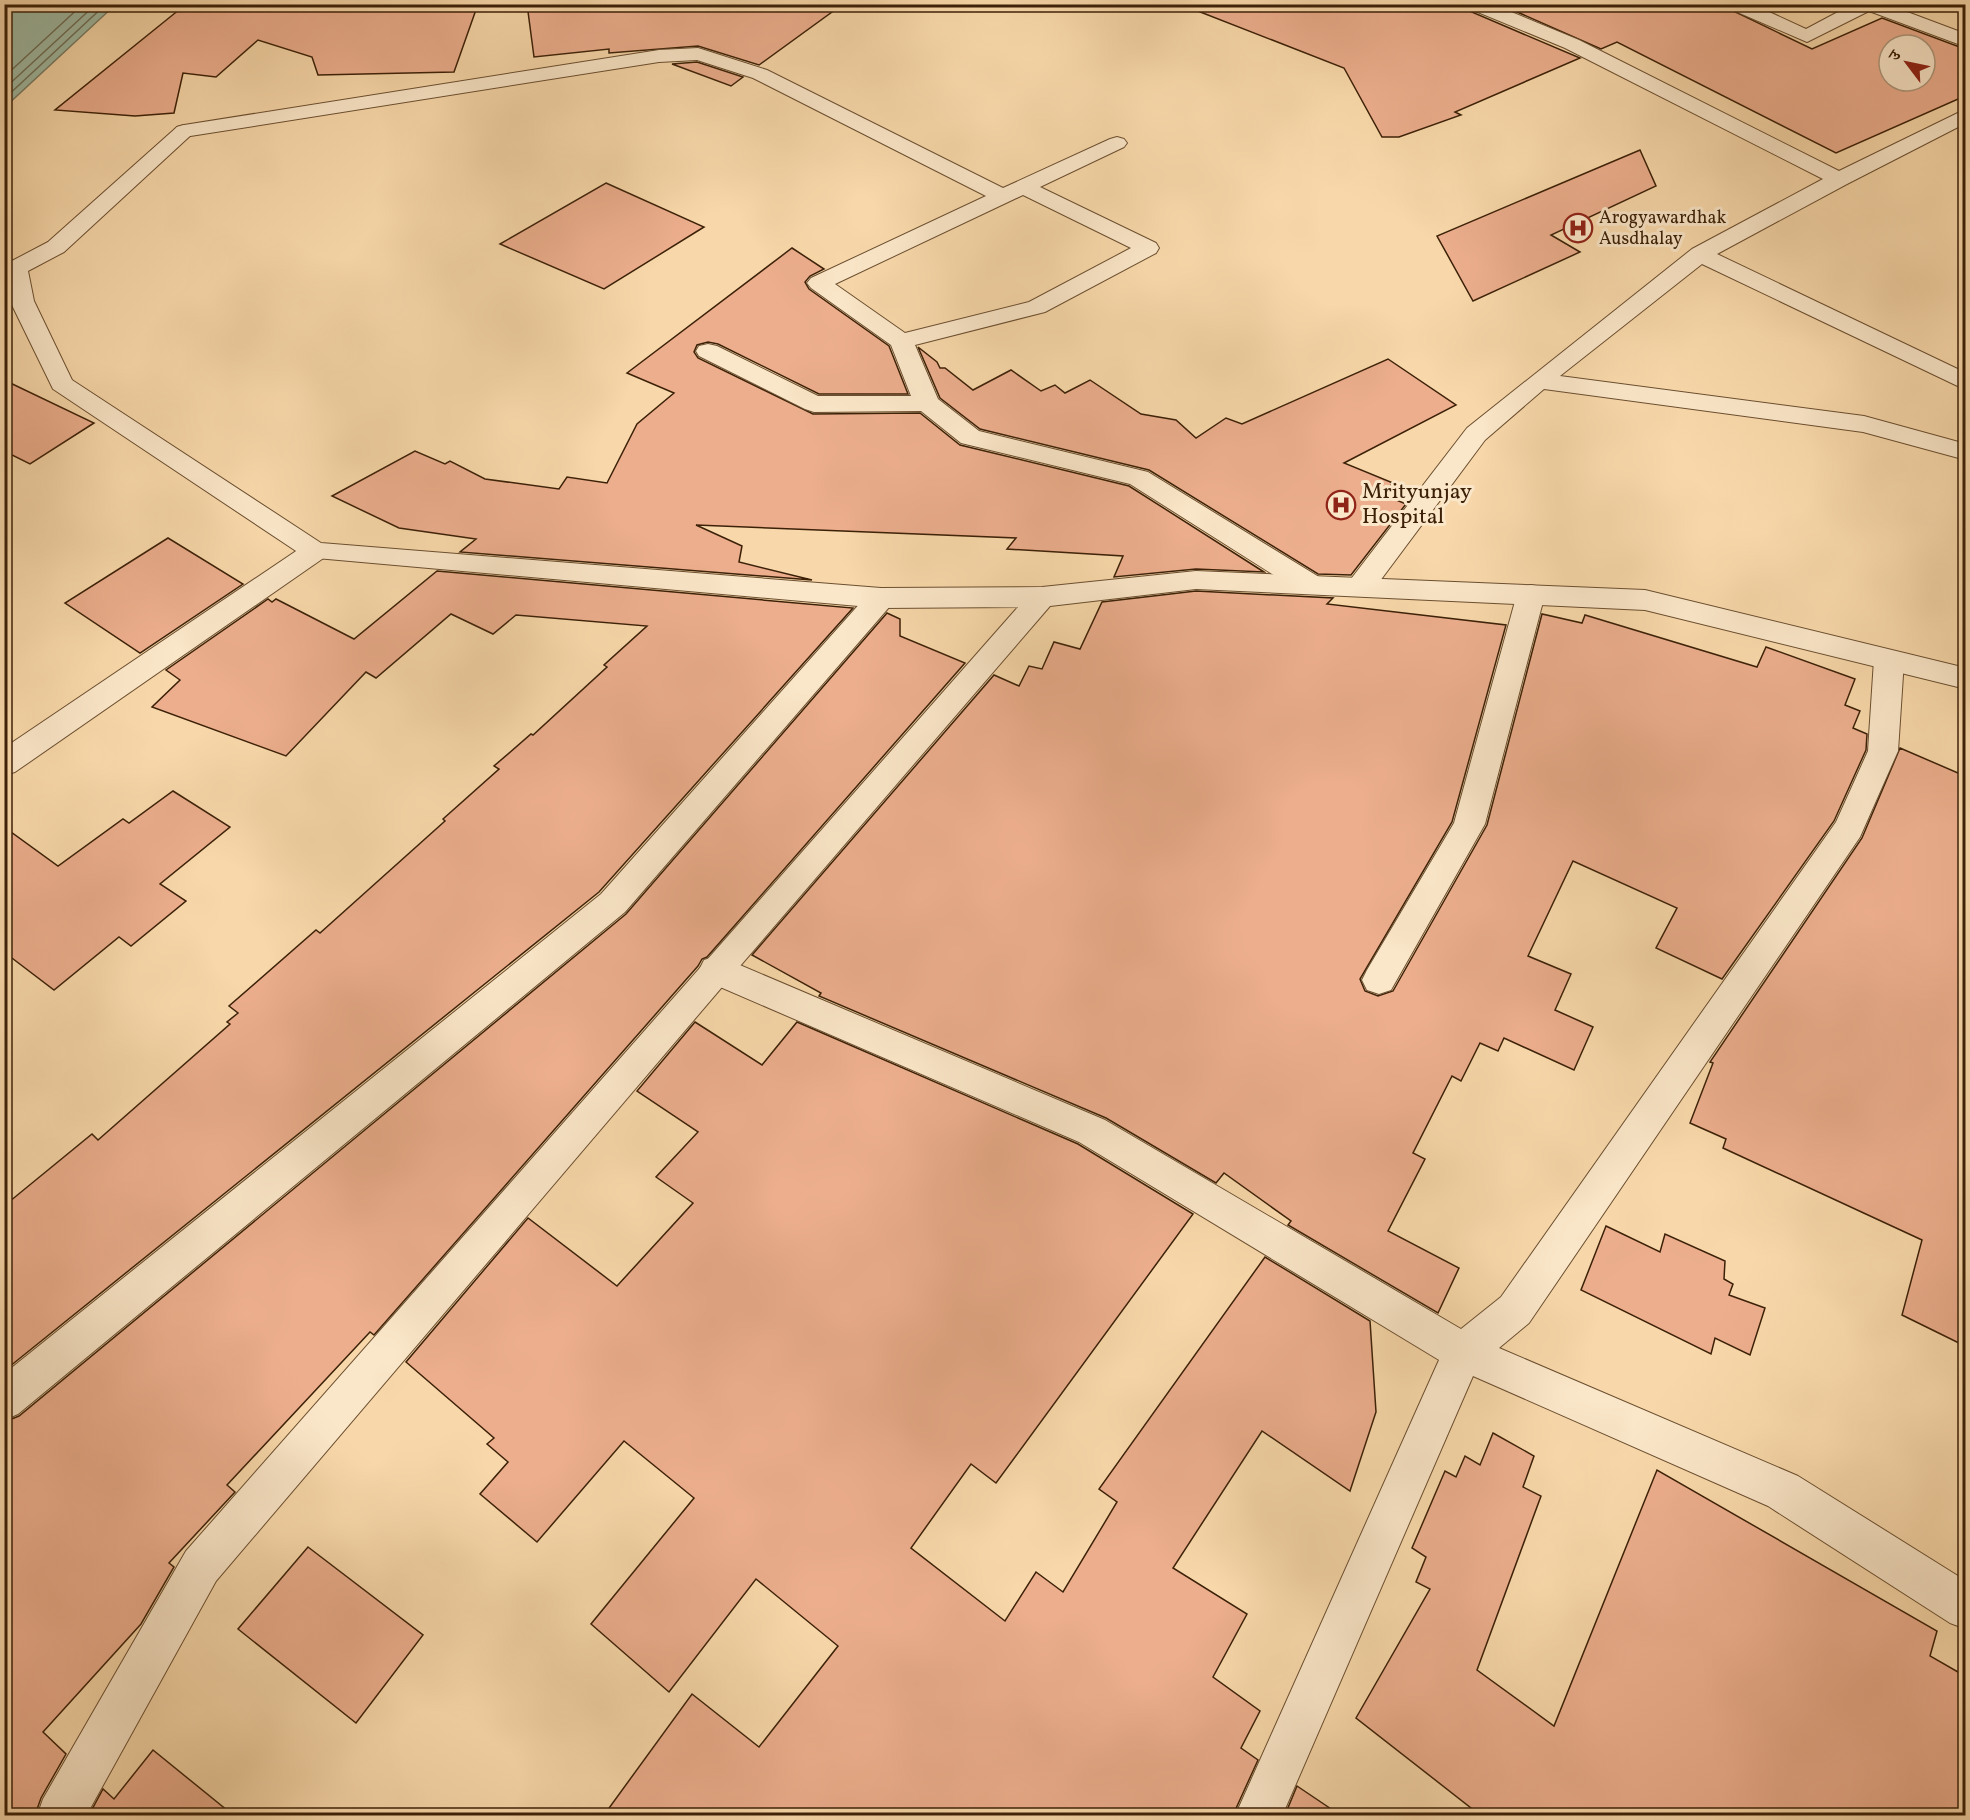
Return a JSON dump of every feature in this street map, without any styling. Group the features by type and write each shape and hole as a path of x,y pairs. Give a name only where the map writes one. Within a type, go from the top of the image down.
{"street":[{"path":"1475,4 1572,44 1839,179"},
{"path":"1735,4 1807,36 1868,5 1965,41"},
{"path":"1002,196 760,74 698,54 658,56 184,131 56,247 16,268 22,301 62,384 315,551 881,598 1042,597 1196,580 1645,600 1965,680"},
{"path":"1361,586 1476,434 1539,381 1700,254 1839,179 1960,124"},
{"path":"1117,143 819,283 901,341 927,403 970,437 1139,478 1309,584"},
{"path":"901,341 1037,307 1149,248 1023,187"},
{"path":"1700,254 1965,383"},
{"path":"708,351 814,404 927,403"},
{"path":"1539,381 1864,424 1965,452"},
{"path":"4,764 315,551"},
{"path":"1379,980 1469,824 1531,594"},
{"path":"60,1815 201,1566 716,969 1042,597"},
{"path":"4,1400 614,903 881,598"},
{"path":"1258,1815 1463,1352 1515,1310 1849,828 1883,751 1889,660"},
{"path":"716,969 1092,1131 1463,1352 1784,1491 1965,1607"}],"water":[{"path":"5,4 115,4 115,5 5,107"}],"building":[{"path":"180,4 478,4 454,72 318,75 312,57 258,40 216,77 183,73 174,113 135,116 55,110 180,9"},
{"path":"527,4 843,4 759,65 698,46 609,53 609,49 534,57"},
{"path":"1191,4 1464,4 1467,10 1580,58 1455,112 1461,115 1399,137 1382,137 1344,68 1190,8"},
{"path":"1499,4 1719,4 1812,49 1882,18 1922,33 1877,33 1877,93 1937,93 1937,39 1965,49 1965,96 1836,153 1617,42 1601,49"},
{"path":"697,62 743,77 731,86 672,64"},
{"path":"1640,150 1656,186 1551,235 1580,252 1473,301 1437,236"},
{"path":"606,183 704,227 604,289 500,244"},
{"path":"792,248 824,269 810,276 805,282 809,289 889,346 908,394 819,394 718,344 708,342 697,345 694,352 698,358 813,414 920,413 960,445 1129,486 1264,572 1196,569 1114,577 1123,556 1007,549 1016,538 696,525 742,546 739,562 812,580 460,552 476,539 399,528 332,496 415,451 445,464 450,461 485,479 559,489 567,477 607,483 637,424 674,393 627,373"},
{"path":"918,347 937,362 940,368 945,368 973,390 1011,370 1041,391 1055,385 1065,393 1090,380 1141,414 1176,420 1196,438 1226,418 1242,424 1388,359 1456,405 1344,463 1393,483 1382,494 1406,504 1351,575 1318,574 1149,470 980,429 940,398"},
{"path":"4,380 94,423 30,464 4,451"},
{"path":"168,538 243,584 140,653 65,603"},
{"path":"437,571 853,608 599,892 4,1371 4,1206 92,1134 98,1140 230,1024 227,1022 238,1013 229,1006 316,930 320,933 445,821 443,819 499,769 494,766 531,734 533,735 607,667 604,665 647,626 516,615 493,634 451,614 376,678 366,672 286,756 152,707 180,680 166,670 268,599 272,602 276,599 354,639"},
{"path":"1196,591 1333,598 1327,604 1506,625 1452,822 1360,979 1365,991 1378,996 1393,991 1487,825 1542,614 1582,623 1585,615 1757,667 1766,647 1855,679 1845,705 1860,711 1853,728 1867,734 1866,750 1834,821 1722,979 1656,948 1677,908 1573,861 1528,956 1571,974 1555,1010 1593,1027 1574,1070 1504,1038 1498,1051 1480,1043 1461,1081 1452,1076 1413,1153 1425,1159 1388,1231 1459,1268 1438,1313 1288,1225 1291,1221 1224,1173 1216,1183 1106,1118 819,996 821,993 752,955 994,675 1019,686 1029,666 1042,669 1054,642 1080,649 1102,602"},
{"path":"887,613 900,619 900,636 965,663 707,957 702,959 374,1335 370,1332 227,1485 235,1492 169,1563 174,1567 141,1624 43,1732 66,1754 41,1798 35,1815 4,1815 4,1422 19,1416 626,914"},
{"path":"1900,748 1965,776 1965,1346 1902,1315 1922,1240 1723,1148 1726,1139 1690,1123 1713,1063 1710,1062 1862,838"},
{"path":"173,791 230,827 160,884 186,901 131,946 119,937 54,990 4,952 4,827 58,866 123,819 129,823"},
{"path":"695,1022 762,1065 797,1022 1078,1144 1193,1214 996,1483 971,1464 911,1548 1005,1621 1036,1572 1063,1592 1117,1502 1099,1489 1265,1257 1370,1321 1376,1412 1350,1491 1262,1431 1173,1568 1247,1614 1213,1677 1260,1711 1241,1748 1258,1760 1233,1815 604,1815 692,1694 759,1747 838,1646 756,1579 669,1692 591,1624 694,1498 624,1441 537,1542 480,1494 508,1462 487,1444 494,1438 406,1362 528,1218 617,1286 693,1203 656,1177 698,1132 637,1091"},
{"path":"1606,1226 1660,1252 1665,1234 1725,1261 1724,1279 1733,1284 1729,1295 1765,1308 1750,1355 1715,1338 1711,1354 1581,1290"},
{"path":"1493,1433 1534,1456 1523,1487 1541,1496 1477,1670 1554,1726 1657,1470 1937,1631 1930,1656 1965,1676 1965,1815 1480,1815 1356,1718 1430,1589 1416,1582 1426,1557 1412,1548 1445,1471 1456,1477 1465,1456 1480,1465"},
{"path":"308,1547 423,1635 356,1723 238,1629"},
{"path":"153,1750 233,1815 89,1815 103,1789 114,1799"},
{"path":"1297,1786 1340,1815 1285,1815"}],"place":[{"name":"Arogyawardhak Ausdhalay","path":"1578,228"},
{"name":"Mrityunjay Hospital","path":"1341,505"}]}
